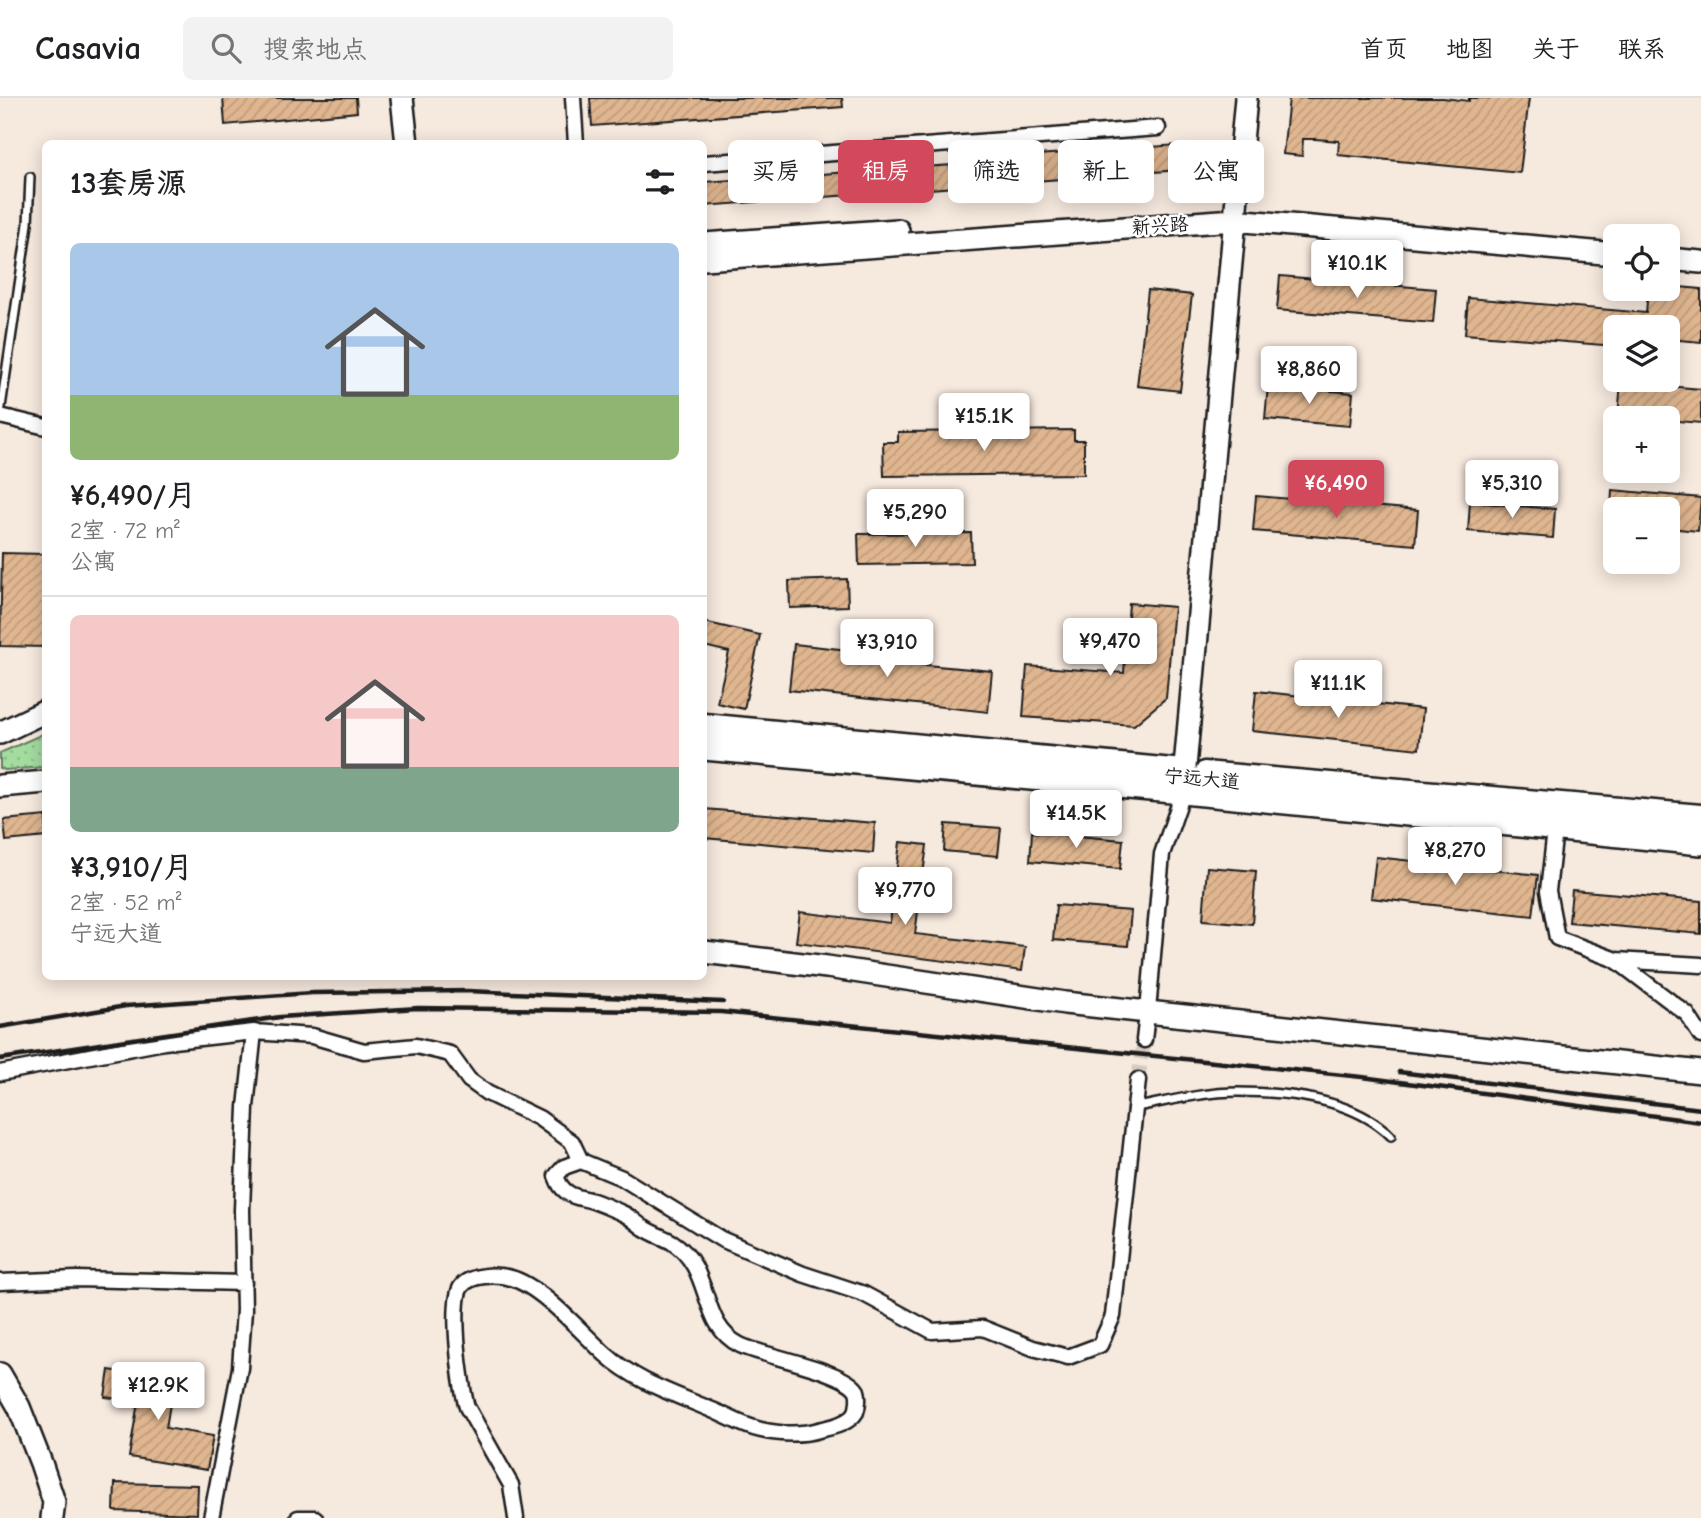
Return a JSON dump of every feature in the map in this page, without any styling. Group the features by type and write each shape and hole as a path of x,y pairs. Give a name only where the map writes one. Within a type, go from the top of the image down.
{"main road":[{"path":"402,98 407,140"},
{"path":"1183,779 1246,98"},
{"name":"新兴路","path":"707,244 1235,214 1603,239"},
{"name":"新兴路","path":"707,259 1235,214 1603,253"},
{"path":"1680,246 1701,248"},
{"path":"1680,260 1701,262"},
{"path":"0,733 42,713"},
{"name":"宁远大道","path":"707,732 1701,826"},
{"name":"宁远大道","path":"707,749 1183,779 1555,830 1701,844"},
{"path":"0,786 42,782"},
{"path":"707,952 827,967 1065,1003 1701,1072"},
{"path":"0,1374 19,1407 41,1463 54,1502 50,1518"}],"street":[{"path":"573,98 576,140"},
{"path":"707,163 1158,128"},
{"path":"0,415 42,425"},
{"name":"宁远大道","path":"707,721 1183,779 1701,813"},
{"path":"1149,1000 1162,854 1183,779"},
{"path":"1555,830 1549,891 1557,938 1616,960 1687,1014 1701,1036"},
{"path":"1616,960 1701,965"},
{"path":"1144,1040 1146,1023"},
{"path":"211,1518 240,1368 244,1310 242,1210 246,1107 254,1032"},
{"path":"0,1073 164,1042 254,1032 312,1036 364,1051 416,1046 450,1054 469,1080 487,1093 539,1118 572,1142 581,1161"},
{"path":"516,1518 510,1485 463,1395 457,1335 458,1298 461,1287 472,1279 484,1276 509,1277 520,1281 553,1304 608,1356 648,1383 735,1422 762,1430 810,1432 846,1421 855,1413 858,1402 857,1391 848,1382 802,1364 763,1355 728,1337 719,1328 697,1269 673,1243 643,1228 626,1214 569,1194 559,1186 556,1176 564,1167 581,1161 622,1178 721,1238 803,1274 864,1294 932,1331 983,1328 1033,1348 1068,1357 1100,1345 1113,1316 1138,1080"},
{"path":"0,1282 76,1279 244,1283"},
{"path":"50,1518 62,1518"},
{"path":"298,1518 315,1518"}],"lane":[{"path":"0,415 28,224 30,177"},
{"path":"1136,1107 1236,1091 1306,1097 1350,1110 1380,1125 1391,1136"}],"green space":[{"path":"42,734 42,767 5,770 0,768 0,753"}],"building":[{"path":"223,98 356,98 357,112 225,125"},
{"path":"590,98 842,98 843,107 592,126"},
{"path":"1289,98 1443,98 1469,101 1469,98 1529,98 1520,173 1338,155 1339,141 1315,139 1303,139 1302,156 1283,154"},
{"path":"1168,146 1168,171 1154,172 1154,147"},
{"path":"1058,154 1058,179 1044,180 1044,155"},
{"path":"948,165 948,188 934,189 934,166"},
{"path":"838,173 838,196 824,197 824,174"},
{"path":"728,180 728,203 744,203 707,206 707,182"},
{"path":"1280,276 1436,289 1433,323 1277,310"},
{"path":"1680,287 1701,289 1701,342 1680,340 1680,315 1603,315 1603,345 1465,334 1468,298 1646,313 1647,301 1680,301"},
{"path":"1148,290 1192,295 1180,391 1137,386"},
{"path":"1268,385 1353,393 1350,426 1265,419"},
{"path":"1680,387 1701,389 1701,423 1680,421 1680,406 1619,406 1620,392 1680,392"},
{"path":"1074,430 1074,440 1084,440 1084,474 884,476 883,442 898,442 898,432"},
{"path":"1612,490 1701,498 1698,531 1680,529 1680,497 1612,497"},
{"path":"1256,496 1418,510 1415,545 1253,531"},
{"path":"1470,502 1555,509 1553,538 1468,531"},
{"path":"971,533 972,563 859,565 858,534"},
{"path":"2,553 42,554 42,647 0,646"},
{"path":"847,579 848,606 790,608 789,581"},
{"path":"1129,603 1174,607 1166,698 1134,725 1023,717 1027,666 1124,673"},
{"path":"707,623 760,635 744,709 717,703 729,652 707,647"},
{"path":"794,644 894,655 893,662 992,671 988,712 789,690"},
{"path":"1256,691 1423,709 1419,749 1252,731"},
{"path":"707,809 875,823 873,853 707,838"},
{"path":"42,816 42,837 6,841 4,820"},
{"path":"946,824 1001,828 998,856 944,851"},
{"path":"1032,832 1123,840 1120,869 1030,861"},
{"path":"900,842 927,845 915,934 1025,947 1022,971 796,942 800,912 890,923"},
{"path":"1376,857 1538,875 1533,916 1371,898"},
{"path":"1207,867 1256,871 1252,924 1203,920"},
{"path":"1572,890 1701,901 1701,934 1569,922"},
{"path":"1056,905 1131,911 1128,946 1053,940"},
{"path":"109,1370 174,1380 166,1428 213,1436 207,1470 129,1457 138,1402 105,1397"},
{"path":"115,1483 198,1485 197,1514 114,1511"}],"tunnel":[{"path":"1138,1080 1144,1040"}],"railway":[{"path":"0,1027 126,1006 312,993 468,991 723,1002"},
{"path":"0,1059 280,1017 418,1008 721,1012 1362,1077 1701,1122"},
{"path":"1399,1072 1701,1109"}]}
